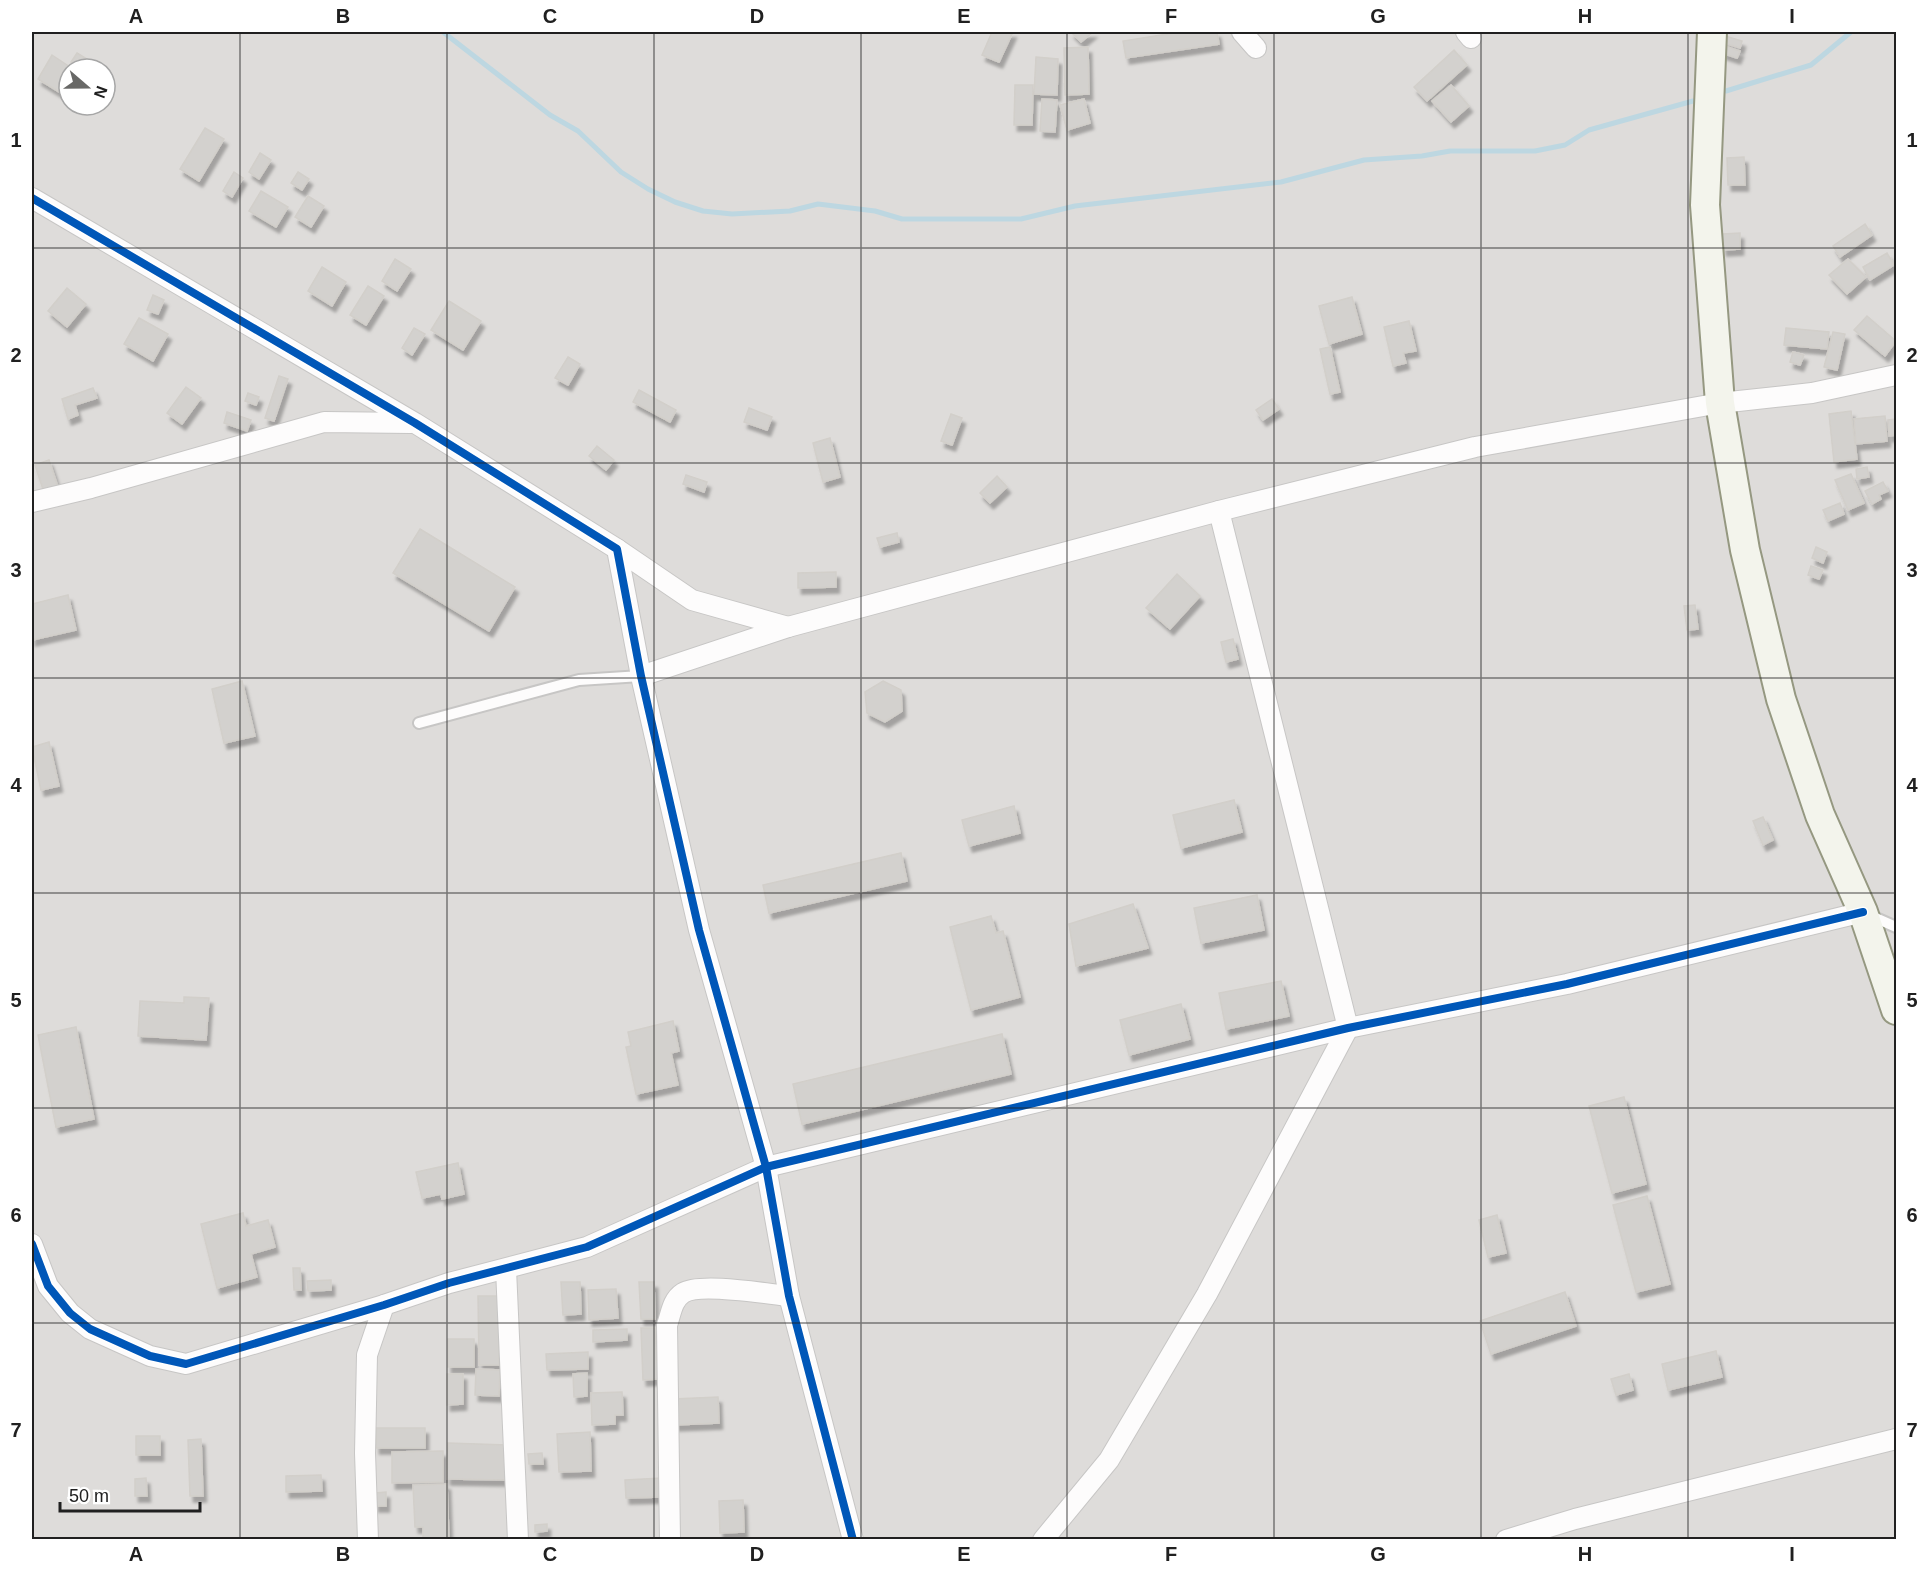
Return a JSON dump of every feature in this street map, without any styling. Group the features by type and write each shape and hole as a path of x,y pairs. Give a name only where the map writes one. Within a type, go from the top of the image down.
{"main road":[{"path":"1712,32 1706,206 1720,403 1745,550 1781,699 1820,815 1863,912 1896,1010"}],"street":[{"path":"1242,32 1256,48"},
{"path":"32,198 415,423 617,549 692,600 788,627"},
{"path":"641,676 788,627 1219,511 1475,447 1720,403 1812,393 1896,375"},
{"path":"32,501 91,488 324,422 415,423"},
{"path":"1043,1539 1109,1460 1173,1353 1208,1294 1348,1028 1219,511"},
{"path":"617,549 641,676 699,930 766,1167 789,1296 853,1539"},
{"path":"32,1244 48,1286 70,1313 83,1324 106,1338 150,1356 186,1364 384,1305 449,1283 587,1247 766,1167 1348,1028 1567,984 1863,912"},
{"path":"506,1269 518,1539"},
{"path":"670,1539 667,1325 675,1300 684,1292 713,1288 789,1296"},
{"path":"368,1539 365,1453 367,1355 384,1305"},
{"path":"1506,1539 1575,1519 1896,1439"}],"lane":[{"path":"419,723 579,680 641,676"},
{"path":"1863,912 1896,927"}],"shaded area":[{"path":"32,32 1896,32 1896,1539 32,1539"}],"building":[{"path":"992,32 1013,32 999,62 982,55"},
{"path":"1071,32 1093,32 1081,42"},
{"path":"1180,32 1217,32 1219,44 1126,58 1123,41"},
{"path":"1725,36 1742,41 1740,48 1723,43"},
{"path":"1725,46 1740,51 1737,58 1722,53"},
{"path":"1088,47 1089,94 1065,95 1064,48"},
{"path":"1454,50 1467,65 1427,101 1414,87"},
{"path":"52,55 57,58 57,91 38,79"},
{"path":"1036,57 1058,59 1057,95 1034,94"},
{"path":"1015,85 1033,85 1032,125 1014,125"},
{"path":"1451,85 1469,106 1451,122 1432,101"},
{"path":"1042,99 1057,100 1055,132 1040,131"},
{"path":"1084,99 1090,123 1067,130 1060,105"},
{"path":"205,128 224,139 199,181 180,169"},
{"path":"260,153 271,160 259,179 249,172"},
{"path":"1744,157 1745,185 1728,185 1727,158"},
{"path":"234,172 243,178 232,197 223,191"},
{"path":"298,172 309,179 302,190 291,183"},
{"path":"261,191 288,207 276,227 249,211"},
{"path":"308,196 324,206 311,227 295,217"},
{"path":"1865,224 1872,235 1840,257 1833,246"},
{"path":"1740,233 1740,249 1723,250 1722,234"},
{"path":"1887,253 1894,265 1870,280 1863,267"},
{"path":"395,259 411,269 397,291 382,281"},
{"path":"1848,259 1866,277 1847,294 1829,275"},
{"path":"322,267 346,282 332,306 308,291"},
{"path":"368,286 384,296 366,325 350,315"},
{"path":"67,288 86,304 67,327 48,311"},
{"path":"153,295 164,300 158,314 147,310"},
{"path":"1352,297 1362,334 1329,344 1319,306"},
{"path":"449,301 481,321 463,350 431,330"},
{"path":"1867,316 1896,341 1885,356 1854,330"},
{"path":"139,318 168,334 153,361 124,344"},
{"path":"1409,321 1416,351 1403,353 1406,363 1393,366 1384,327"},
{"path":"414,328 425,334 412,355 402,348"},
{"path":"1786,328 1829,332 1827,349 1784,345"},
{"path":"1833,332 1845,334 1837,370 1824,367"},
{"path":"1330,347 1340,392 1330,394 1320,349"},
{"path":"1793,352 1804,355 1800,365 1790,362"},
{"path":"568,357 580,364 568,385 555,378"},
{"path":"279,376 288,379 274,421 265,418"},
{"path":"186,387 201,398 182,424 167,413"},
{"path":"93,388 97,398 75,405 78,415 68,419 62,399"},
{"path":"639,390 676,410 670,422 633,402"},
{"path":"248,393 259,397 256,405 245,401"},
{"path":"1272,399 1279,409 1263,420 1256,410"},
{"path":"749,408 772,417 767,430 744,422"},
{"path":"1851,411 1857,459 1834,462 1829,414"},
{"path":"227,412 251,420 247,431 224,423"},
{"path":"951,414 962,418 952,445 941,441"},
{"path":"1885,416 1887,441 1856,444 1854,419"},
{"path":"1896,419 1896,435 1889,436 1888,420"},
{"path":"830,438 840,477 823,482 813,443"},
{"path":"597,446 614,460 606,470 589,456"},
{"path":"49,460 59,490 45,495 35,465"},
{"path":"1867,467 1869,477 1857,479 1856,469"},
{"path":"1851,474 1864,503 1848,510 1835,480"},
{"path":"686,475 707,482 704,492 683,484"},
{"path":"997,476 1007,487 990,503 980,493"},
{"path":"1883,482 1888,491 1879,495 1881,499 1872,504 1865,491"},
{"path":"1840,503 1844,514 1828,521 1823,510"},
{"path":"420,529 515,587 489,631 393,573"},
{"path":"897,533 899,542 880,547 877,538"},
{"path":"1816,547 1827,552 1823,563 1812,558"},
{"path":"1811,566 1823,570 1819,579 1808,575"},
{"path":"836,572 836,587 798,588 798,573"},
{"path":"1177,574 1200,596 1170,629 1146,608"},
{"path":"68,595 76,630 32,640 32,604"},
{"path":"1695,605 1698,629 1687,630 1684,606"},
{"path":"1233,639 1238,659 1226,662 1221,642"},
{"path":"242,681 255,736 224,743 212,689"},
{"path":"883,681 901,690 902,711 885,722 867,713 865,692"},
{"path":"49,742 59,786 41,790 32,747"},
{"path":"1234,800 1242,832 1181,848 1173,815"},
{"path":"1014,806 1020,833 969,846 962,820"},
{"path":"1763,817 1773,840 1763,845 1753,821"},
{"path":"901,853 907,881 769,913 763,885"},
{"path":"1257,895 1264,930 1201,943 1194,908"},
{"path":"1133,904 1148,948 1076,966 1069,924"},
{"path":"991,916 996,933 1003,931 1020,997 971,1010 950,927"},
{"path":"1281,981 1289,1016 1226,1029 1219,993"},
{"path":"184,997 209,998 206,1040 138,1036 140,1001 184,1003"},
{"path":"1181,1004 1190,1039 1129,1055 1120,1020"},
{"path":"673,1021 679,1051 671,1053 678,1085 636,1094 626,1047 631,1046 628,1032"},
{"path":"76,1027 94,1119 56,1127 38,1035"},
{"path":"1002,1034 1011,1074 802,1124 793,1084"},
{"path":"1624,1097 1646,1184 1612,1193 1589,1106"},
{"path":"458,1163 464,1194 442,1199 441,1194 422,1198 416,1172"},
{"path":"1647,1196 1670,1284 1636,1292 1613,1205"},
{"path":"243,1213 246,1226 268,1220 275,1247 251,1254 257,1277 217,1288 201,1224"},
{"path":"1497,1215 1506,1253 1488,1257 1479,1220"},
{"path":"293,1268 300,1268 301,1290 294,1290"},
{"path":"331,1280 331,1290 308,1291 307,1281"},
{"path":"561,1282 580,1282 581,1314 563,1315"},
{"path":"639,1282 654,1282 655,1319 641,1319"},
{"path":"616,1289 618,1318 589,1320 588,1290"},
{"path":"1565,1292 1576,1326 1491,1354 1480,1321"},
{"path":"478,1296 499,1296 499,1365 479,1365"},
{"path":"641,1328 655,1328 658,1379 643,1380"},
{"path":"627,1329 627,1340 593,1342 593,1330"},
{"path":"448,1339 474,1339 474,1367 448,1367"},
{"path":"1716,1351 1722,1377 1668,1390 1662,1364"},
{"path":"588,1352 588,1369 547,1370 546,1354"},
{"path":"476,1369 500,1370 499,1396 475,1395"},
{"path":"587,1373 587,1396 574,1397 573,1374"},
{"path":"447,1374 463,1374 463,1404 447,1405"},
{"path":"1629,1374 1633,1390 1616,1395 1611,1379"},
{"path":"622,1392 623,1415 615,1415 615,1424 592,1425 591,1393"},
{"path":"718,1397 719,1423 674,1425 673,1399"},
{"path":"376,1428 425,1428 425,1448 376,1448"},
{"path":"590,1432 591,1471 559,1472 557,1434"},
{"path":"136,1436 160,1436 160,1455 136,1455"},
{"path":"201,1439 203,1496 190,1496 188,1440"},
{"path":"448,1443 507,1445 506,1480 447,1479"},
{"path":"443,1451 443,1482 392,1483 392,1452"},
{"path":"542,1453 543,1464 529,1464 528,1454"},
{"path":"321,1475 322,1491 286,1492 286,1476"},
{"path":"146,1478 147,1496 135,1496 135,1479"},
{"path":"661,1478 662,1497 626,1498 625,1480"},
{"path":"447,1484 449,1540 423,1540 423,1527 415,1527 413,1485"},
{"path":"386,1492 386,1506 375,1506 375,1493"},
{"path":"743,1500 744,1532 720,1533 719,1501"},
{"path":"547,1524 547,1531 535,1532 535,1525"}],"waterway":[{"path":"443,32 550,115 578,131 621,172 675,202 703,211 732,214 790,211 818,204 875,211 902,219 1021,219 1075,206 1281,182 1364,160 1422,156 1450,151 1535,151 1565,145 1589,130 1693,101"},
{"path":"1726,91 1811,65 1851,32"}],"cycle path":[{"path":"32,198 415,423 617,549 641,676 699,930 766,1167 789,1296 853,1540"},
{"path":"32,1244 48,1286 70,1313 90,1329 150,1356 186,1364 384,1305 449,1283 587,1247 766,1167 1348,1028 1567,984 1863,912"}]}
